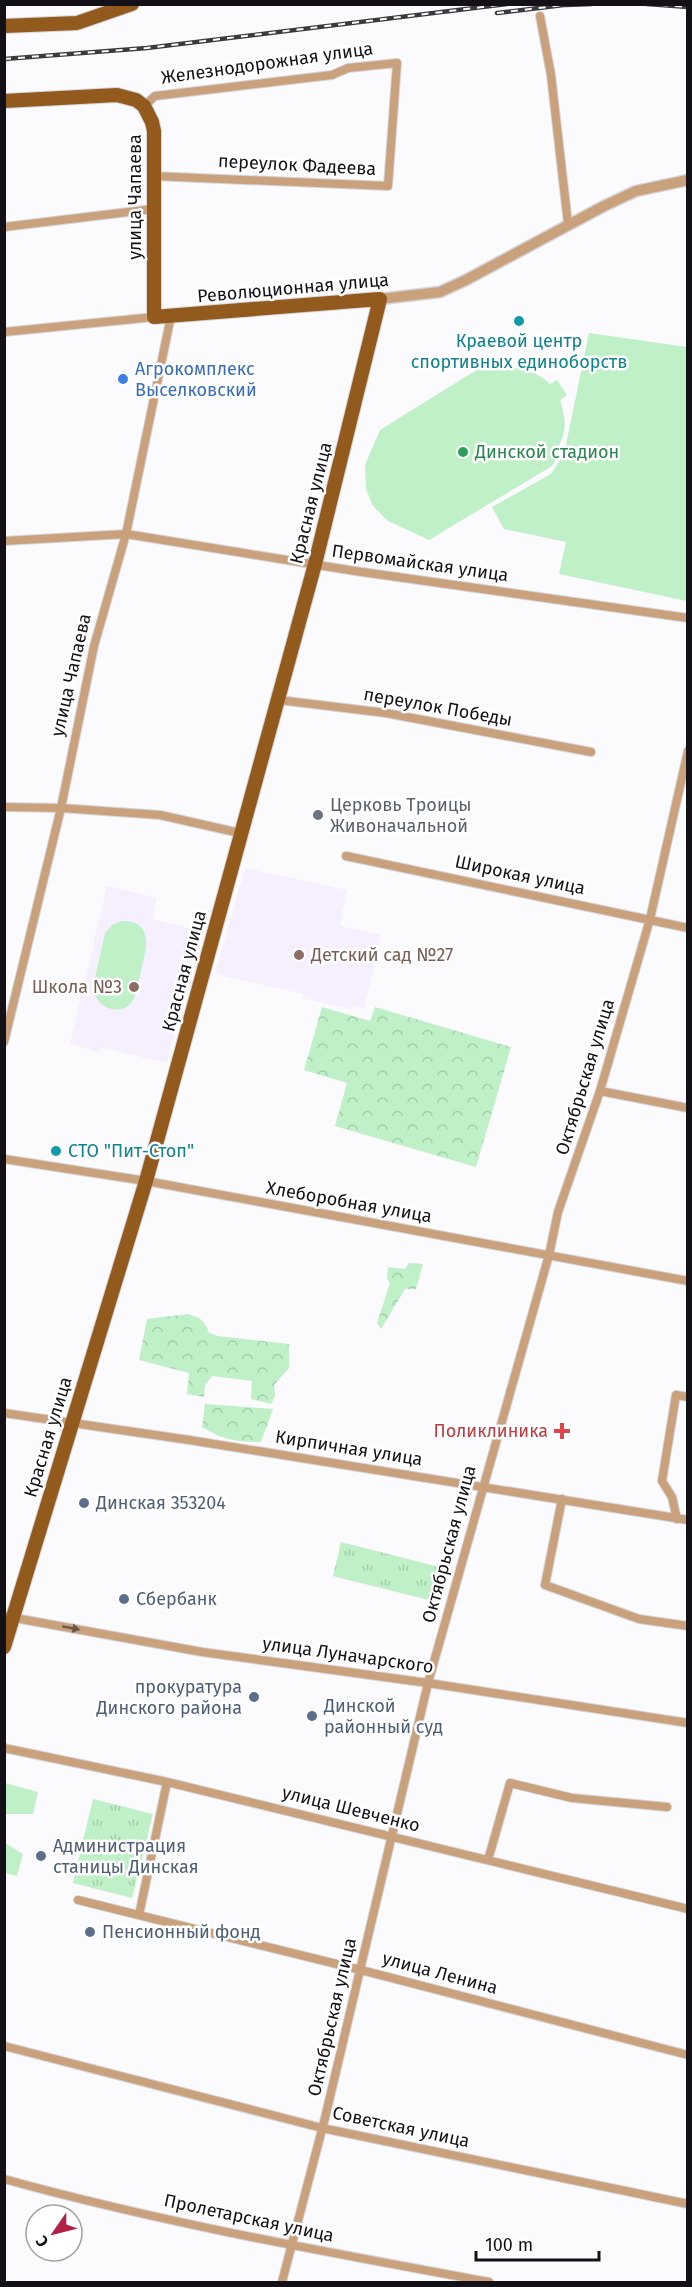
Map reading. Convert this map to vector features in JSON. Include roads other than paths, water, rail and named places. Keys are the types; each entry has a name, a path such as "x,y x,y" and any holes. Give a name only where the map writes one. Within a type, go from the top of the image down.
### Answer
{"main road":[{"path":"4,26 76,23 132,4"},
{"name":"Железнодорожная улица","path":"4,101 117,95 136,100 146,110"},
{"name":"улица Чапаева","path":"146,110 153,131 154,317"},
{"name":"Революционная улица","path":"154,317 380,299"},
{"name":"Красная улица","path":"4,1647 9,1617 146,1181 315,564 380,299"}],"street":[{"path":"540,16 551,75 568,224"},
{"name":"Железнодорожная улица","path":"146,110 155,96 332,75 348,68 398,63"},
{"name":"переулок Фадеева","path":"153,176 388,186 398,63"},
{"name":"Революционная улица","path":"380,299 440,292 568,224 636,191 687,180"},
{"path":"4,227 153,209"},
{"name":"улица Чапаева","path":"4,1042 61,807 94,646 126,534 171,316"},
{"name":"Революционная улица","path":"4,332 154,317"},
{"name":"Первомайская улица","path":"4,541 126,534 687,618"},
{"name":"переулок Победы","path":"279,699 386,713 591,752"},
{"name":"Октябрьская улица","path":"282,2283 361,1970 428,1683 549,1255 558,1212 600,1091 650,920 687,751"},
{"path":"4,807 61,807 160,815 240,833"},
{"name":"Широкая улица","path":"346,855 687,928"},
{"path":"600,1091 687,1108"},
{"name":"Хлеборобная улица","path":"4,1159 146,1181 687,1281"},
{"path":"677,1519 672,1497 662,1481 676,1395 687,1397"},
{"name":"Кирпичная улица","path":"4,1413 182,1439 687,1520"},
{"path":"562,1499 545,1585 639,1619 687,1626"},
{"name":"улица Луначарского","path":"9,1617 202,1652 428,1683 687,1723"},
{"name":"улица Шевченко","path":"4,1748 167,1782 687,1909"},
{"path":"139,1915 167,1782"},
{"path":"488,1860 510,1783 572,1798 667,1808"},
{"name":"улица Ленина","path":"78,1900 361,1970 687,2055"},
{"name":"Советская улица","path":"4,2046 322,2128 687,2204"},
{"name":"Пролетарская улица","path":"4,2179 66,2196 293,2245 489,2283"}],"railway":[{"path":"4,59 147,48 507,4"},
{"path":"497,13 572,4"},
{"path":"566,5 592,4"},
{"path":"647,4 688,7"}],"place":[{"name":"Краевой центр спортивных единоборств","path":"519,321"},
{"name":"Агрокомплекс Выселковский","path":"123,379"},
{"name":"Динской стадион","path":"463,452"},
{"name":"Церковь Троицы Живоначальной","path":"318,815"},
{"name":"Детский сад №27","path":"299,955"},
{"name":"Школа №3","path":"134,987"},
{"name":"СТО \"Пит-Стоп\"","path":"56,1151"},
{"name":"Поликлиника","path":"562,1431"},
{"name":"Динская 353204","path":"84,1503"},
{"name":"Сбербанк","path":"124,1599"},
{"name":"прокуратура Динского района","path":"254,1697"},
{"name":"Динской районный суд","path":"312,1716"},
{"name":"Администрация станицы Динская","path":"41,1856"},
{"name":"Пенсионный фонд","path":"90,1932"}]}
